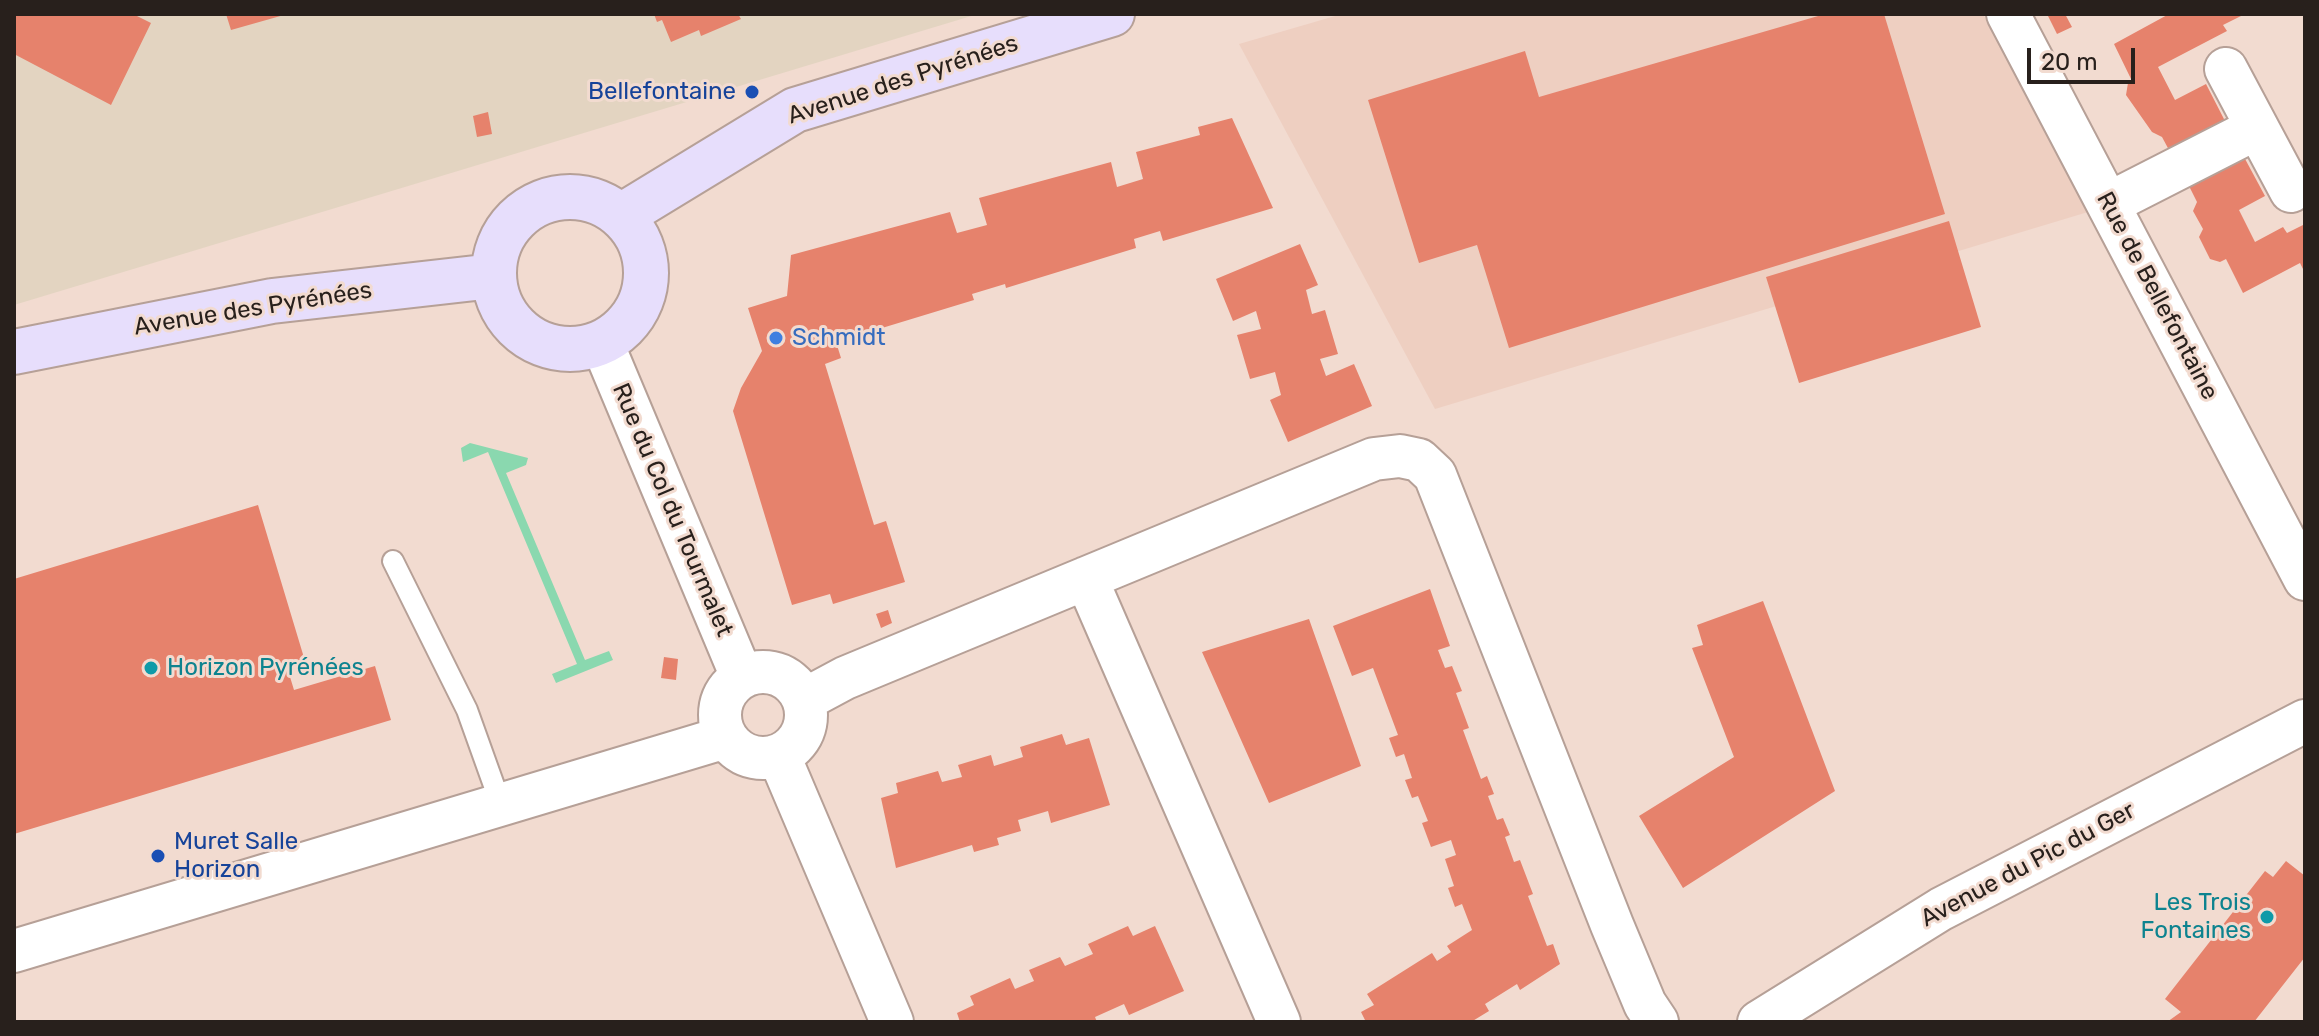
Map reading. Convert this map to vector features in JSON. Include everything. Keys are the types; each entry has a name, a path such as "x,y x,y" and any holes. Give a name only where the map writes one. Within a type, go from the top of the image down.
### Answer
{"main road":[{"name":"Avenue des Pyrénées","path":"621,216 795,110 1112,14"},
{"path":"554,198 589,199 621,216 644,252 645,284 635,315 621,331 602,343 582,349 560,350 530,338 506,317 497,298 493,276 499,241 515,219 537,204 554,198"},
{"name":"Avenue des Pyrénées","path":"14,352 272,301 493,276"}],"street":[{"name":"Rue de Bellefontaine","path":"2008,14 2305,579"},
{"path":"2226,69 2291,191"},
{"path":"2108,204 2257,128"},
{"name":"Rue du Col du Tourmalet","path":"602,343 742,677"},
{"path":"804,700 845,678 1374,459 1400,456 1419,460 1435,475 1612,925 1645,1004 1657,1022"},
{"path":"1086,578 1279,1022"},
{"path":"756,672 771,672 797,687 804,700 804,730 797,744 779,756 756,758 742,753 726,737 720,715 722,700 742,677 756,672"},
{"name":"Avenue du Pic du Ger","path":"1759,1022 1941,909 2305,721"},
{"path":"14,951 726,737"},
{"path":"779,756 892,1022"}],"lane":[{"path":"393,561 467,710 501,805"}],"shaded area":[{"path":"14,14 978,14 14,305"},
{"path":"1342,14 1983,14 2088,212 1435,409 1239,44"}],"green space":[{"path":"470,443 528,458 526,465 506,473 585,660 609,651 613,660 556,683 552,674 577,664 488,452 463,462 461,448"}],"building":[{"path":"14,14 133,14 151,23 111,105 14,54"},
{"path":"226,14 284,14 284,15 231,30"},
{"path":"654,14 738,14 741,19 701,36 699,30 671,42 662,20 657,22"},
{"path":"1825,14 1884,14 1945,214 1509,348 1477,245 1419,263 1368,100 1525,51 1539,97"},
{"path":"2047,14 2065,14 2072,27 2057,34"},
{"path":"2169,14 2245,14 2223,25 2227,31 2158,67 2175,100 2206,84 2225,121 2169,150 2162,137 2152,132 2126,95 2128,83 2132,81 2114,44"},
{"path":"488,112 492,134 477,137 473,116"},
{"path":"1232,118 1273,208 1163,241 1160,231 1134,239 1136,248 1006,288 1005,284 972,294 974,300 836,342 841,358 825,364 874,525 886,521 905,582 833,604 830,594 792,605 733,411 741,388 762,351 748,308 787,296 791,255 950,212 957,233 987,225 979,198 1111,162 1117,187 1143,179 1136,152 1200,135 1198,127"},
{"path":"2244,157 2265,196 2239,210 2255,242 2283,227 2287,233 2305,224 2305,273 2300,263 2243,293 2226,259 2220,262 2210,259 2199,237 2203,229 2193,211 2197,202 2189,186"},
{"path":"1949,221 1981,327 1799,383 1766,277"},
{"path":"1300,244 1318,285 1306,290 1312,314 1325,310 1338,354 1320,359 1326,376 1354,364 1372,406 1288,442 1270,400 1281,395 1275,372 1250,379 1237,335 1261,329 1256,311 1233,321 1216,279"},
{"name":"Horizon Pyrénées","path":"258,505 305,661 287,667 294,690 375,666 391,720 14,834 14,579"},
{"path":"1430,589 1450,646 1438,650 1445,668 1452,666 1462,691 1456,693 1469,728 1463,730 1481,779 1487,776 1494,794 1488,796 1497,820 1503,818 1510,835 1505,837 1514,862 1520,860 1533,894 1528,896 1547,946 1553,944 1560,964 1520,990 1517,984 1485,1004 1489,1011 1471,1022 1366,1022 1361,1012 1374,1005 1367,994 1432,953 1437,961 1451,952 1447,946 1472,930 1462,904 1455,907 1448,888 1454,886 1445,859 1456,855 1451,840 1431,847 1422,823 1428,821 1418,796 1412,798 1405,780 1412,778 1404,754 1396,757 1389,738 1398,735 1373,668 1352,676 1333,626"},
{"path":"1763,601 1835,791 1683,888 1639,816 1734,757 1692,648 1703,645 1697,625"},
{"path":"888,610 892,623 881,628 876,614"},
{"path":"1309,619 1361,766 1269,803 1202,652"},
{"path":"664,657 678,659 676,680 661,678"},
{"path":"1062,734 1066,745 1089,738 1110,805 1051,823 1048,811 1018,820 1021,831 997,838 999,845 974,852 972,845 896,868 881,798 898,793 896,783 938,771 942,782 962,777 958,765 991,755 994,766 1023,757 1020,747"},
{"name":"Les Trois Fontaines","path":"2286,861 2305,876 2305,957 2254,1022 2167,1022 2181,1012 2165,999 2265,871 2273,877"},
{"path":"1128,926 1133,936 1155,926 1184,991 1129,1015 1124,1004 1095,1017 1097,1022 960,1022 957,1013 974,1005 970,996 1010,978 1015,989 1034,981 1029,970 1060,957 1065,966 1093,954 1088,944"}],"place":[{"name":"Bellefontaine","path":"752,92"},
{"name":"Schmidt","path":"776,338"},
{"name":"Horizon Pyrénées","path":"151,668"},
{"name":"Muret Salle Horizon","path":"158,856"},
{"name":"Les Trois Fontaines","path":"2267,917"}]}
